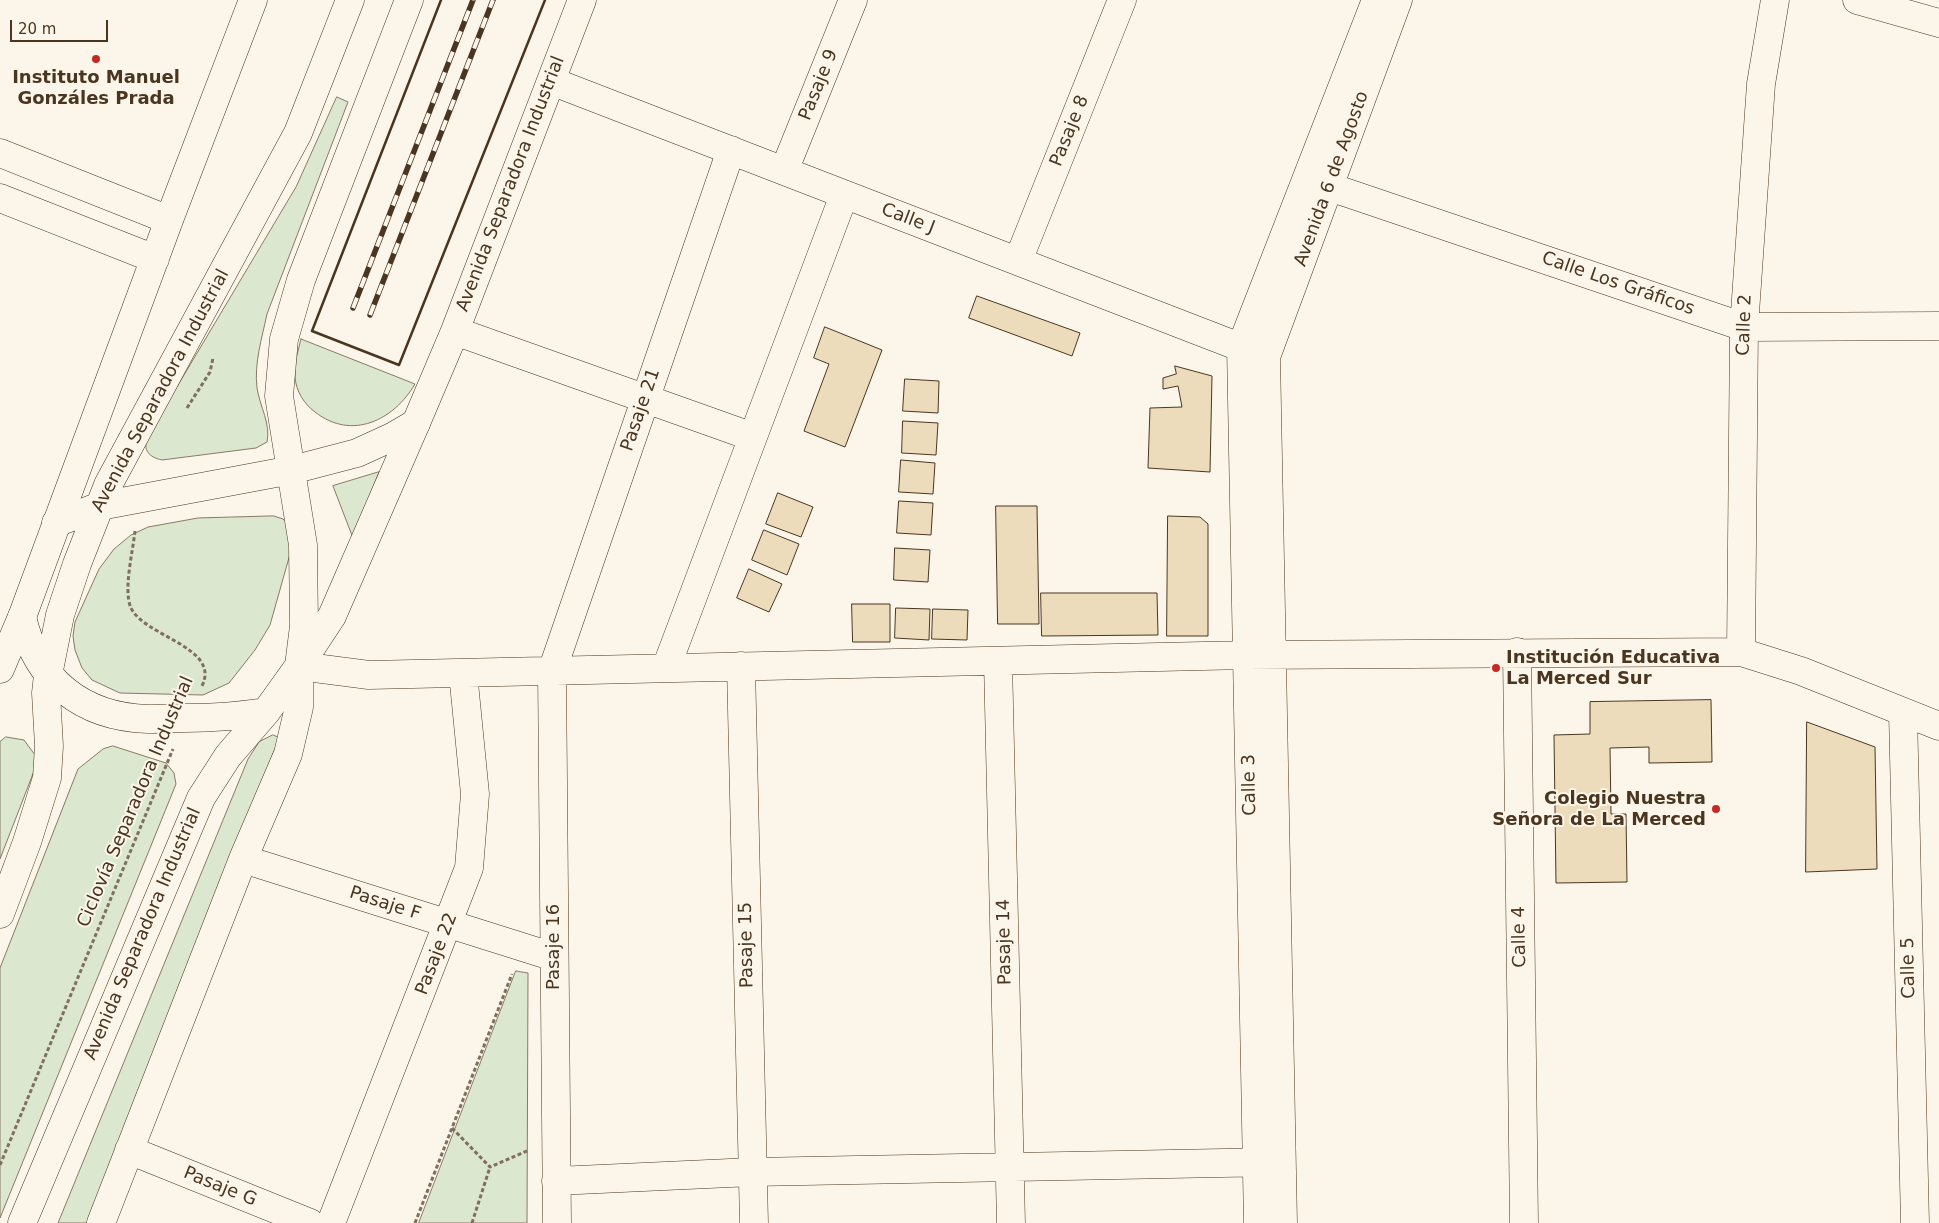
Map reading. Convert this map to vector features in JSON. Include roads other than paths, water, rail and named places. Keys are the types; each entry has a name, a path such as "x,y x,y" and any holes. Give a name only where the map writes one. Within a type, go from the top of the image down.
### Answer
{"street":[{"name":"Avenida Separadora Industrial","path":"0,669 22,617 169,220 253,0"},
{"name":"Avenida Separadora Industrial","path":"0,914 28,842 47,778 49,746 46,693 48,675 60,616 77,564 108,485 298,133 350,0"},
{"path":"101,1223 243,859 288,754 299,707 300,666 304,626 303,545 292,470 278,396 284,339 301,280 409,0"},
{"name":"Avenida Separadora Industrial","path":"22,1223 201,798 228,756 266,712 300,666 332,616 455,332 582,0"},
{"name":"Pasaje 9","path":"784,171 853,0"},
{"name":"Pasaje 8","path":"1018,261 1122,0"},
{"name":"Avenida 6 de Agosto","path":"1266,357 1318,183 1376,0"},
{"name":"Avenida 6 de Agosto","path":"1241,347 1318,183 1398,0"},
{"name":"Calle 2","path":"1741,652 1744,327 1762,84 1776,0"},
{"path":"1857,0 1939,24"},
{"name":"Calle J","path":"551,81 1266,357"},
{"name":"Pasaje 21","path":"552,671 731,150"},
{"path":"0,153 169,220"},
{"name":"Calle Los Gráficos","path":"1318,183 1744,327 1939,326"},
{"path":"666,668 844,194"},
{"path":"0,198 155,259"},
{"path":"455,332 753,437"},
{"name":"Calle 3","path":"1241,347 1259,655 1270,1162 1284,1223"},
{"name":"Calle 3","path":"1259,655 1266,357"},
{"path":"56,522 100,506 139,497 292,470 357,454 416,423"},
{"path":"22,617 33,653 48,675 71,696 97,710 146,719 211,719 266,712"},
{"name":"Calle 4","path":"1516,652 1524,1223"},
{"path":"300,666 368,675 1259,655 1741,652 1801,671 1939,726"},
{"name":"Pasaje 14","path":"998,661 1010,1223"},
{"name":"Pasaje 15","path":"741,666 754,1223"},
{"name":"Pasaje 16","path":"552,671 557,1223"},
{"name":"Pasaje 22","path":"331,1223 449,924 468,868 475,794 463,673"},
{"name":"Calle 5","path":"1903,713 1915,1223"},
{"name":"Pasaje F","path":"243,859 554,958"},
{"name":"Pasaje G","path":"129,1150 310,1223"},
{"path":"556,1181 752,1172 1270,1162"},
{"name":"Calle 3","path":"1258,1223 1270,1162"}],"railway":[{"path":"353,308 473,0"},
{"path":"370,315 493,0"}],"place":[{"name":"Instituto Manuel Gonzáles Prada","path":"96,59"},
{"name":"Institución Educativa La Merced Sur","path":"1496,668"},
{"name":"Colegio Nuestra Señora de La Merced","path":"1716,809"}]}
